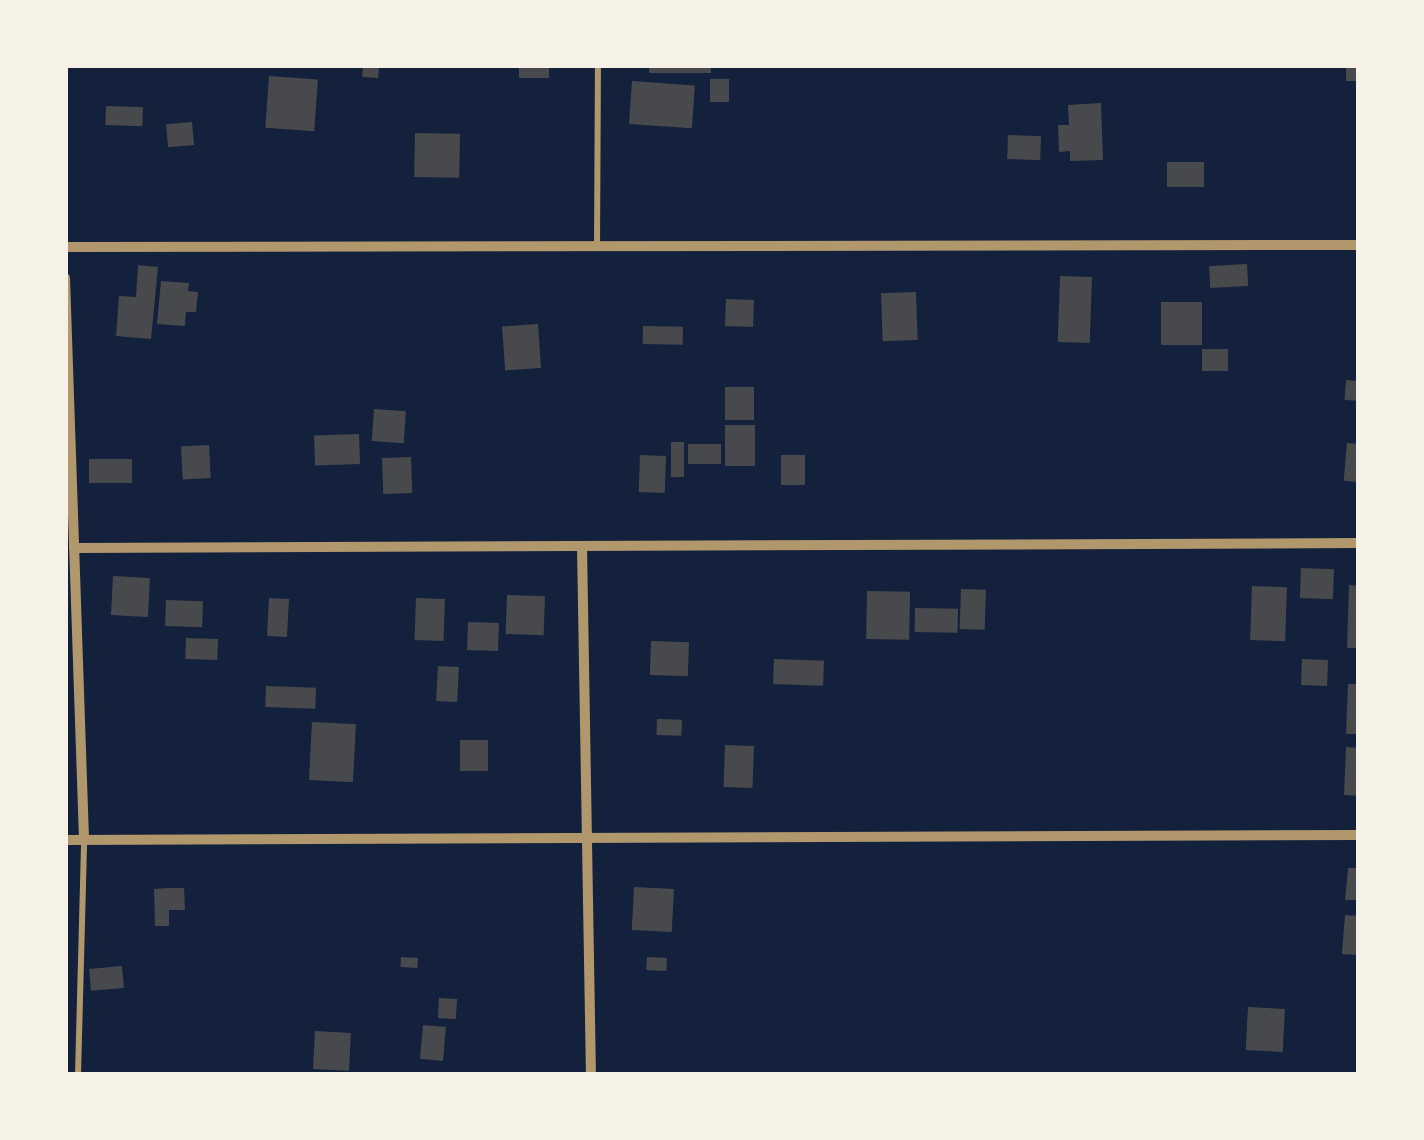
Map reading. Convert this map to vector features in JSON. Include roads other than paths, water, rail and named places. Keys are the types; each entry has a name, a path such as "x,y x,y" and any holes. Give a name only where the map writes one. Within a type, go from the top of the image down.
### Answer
{"street":[{"path":"65,247 1359,245"},
{"path":"65,278 84,840"},
{"path":"74,548 1359,544"},
{"path":"582,546 591,1075"},
{"path":"65,840 1359,836"}],"lane":[{"path":"596,246 598,65"},
{"path":"78,1075 84,840"}]}
